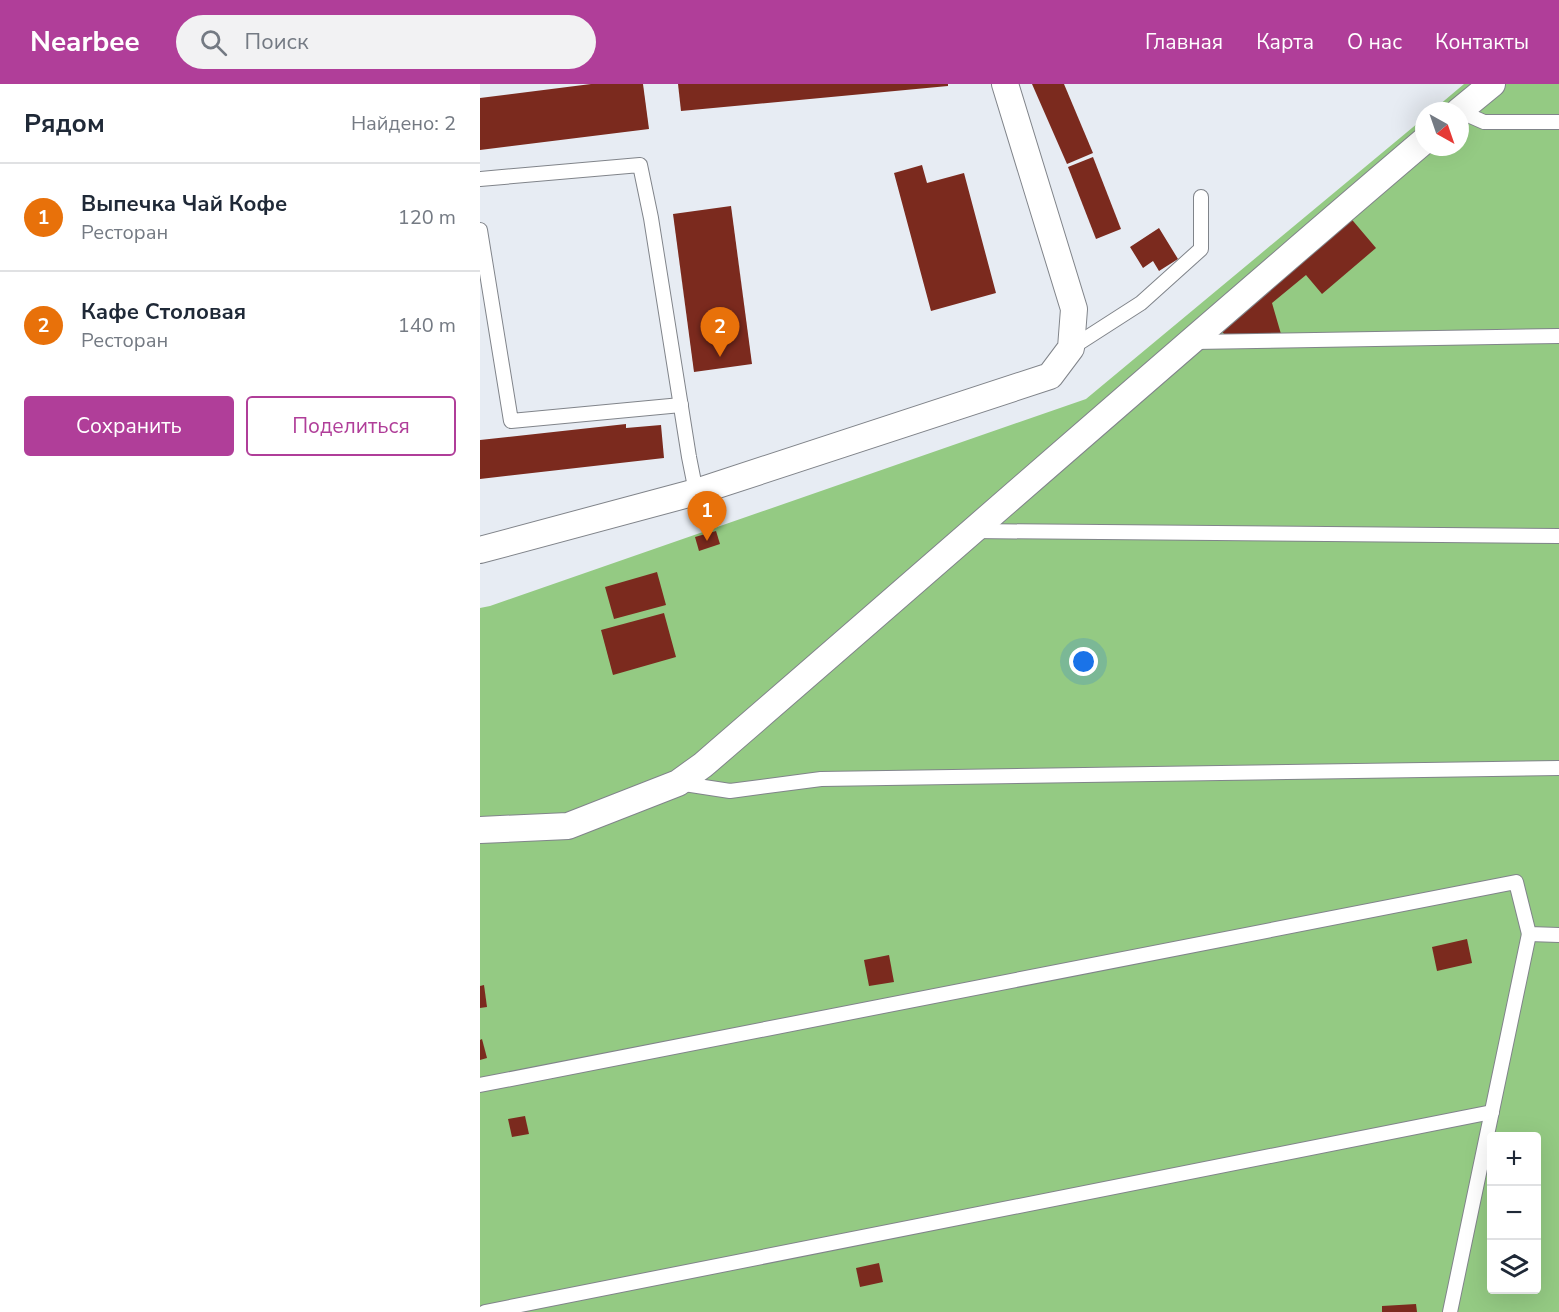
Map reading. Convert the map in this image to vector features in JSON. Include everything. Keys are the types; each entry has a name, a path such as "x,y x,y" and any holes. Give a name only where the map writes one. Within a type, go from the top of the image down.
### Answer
{"street":[{"path":"480,550 696,492 1050,376 1071,348 1074,309 1005,84"},
{"path":"1469,103 1492,84"},
{"path":"480,830 568,826 678,783 703,765 1188,342 1415,149"}],"lane":[{"path":"1469,115 1484,122 1559,122"},
{"path":"480,179 640,165 651,218 696,492"},
{"path":"1071,348 1141,303 1201,249 1201,198"},
{"path":"480,230 511,421 681,405"},
{"path":"1188,342 1559,336"},
{"path":"974,531 1559,536"},
{"path":"678,783 730,791 821,779 1559,768"},
{"path":"480,1085 1516,882 1529,934 1450,1312"},
{"path":"1529,934 1559,935"},
{"path":"485,1312 1492,1112"}],"green space":[{"path":"1464,84 1559,84 1559,1312 480,1312 480,608 1086,399 1415,125 1415,156 1469,156 1469,102 1443,102"}],"building":[{"path":"591,84 643,84 649,129 480,150 480,98"},
{"path":"678,84 948,84 948,86 681,111"},
{"path":"1032,84 1064,84 1093,153 1067,164"},
{"path":"1093,157 1121,229 1096,239 1068,167"},
{"path":"922,165 927,183 964,173 996,293 931,311 894,173"},
{"path":"731,206 752,364 694,372 673,214"},
{"path":"1348,215 1376,248 1322,294 1306,275 1272,303 1281,334 1225,335 1217,326"},
{"path":"1159,228 1178,259 1159,271 1153,261 1143,268 1130,247"},
{"path":"626,424 626,428 661,425 664,458 480,479 480,440"},
{"path":"716,531 720,544 699,551 695,537"},
{"path":"657,572 666,605 614,619 605,587"},
{"path":"664,613 676,657 613,675 601,630"},
{"path":"1467,939 1472,963 1437,971 1432,947"},
{"path":"889,955 894,982 869,986 864,960"},
{"path":"484,985 487,1007 480,1008 480,986"},
{"path":"482,1039 487,1058 480,1060 480,1040"},
{"path":"525,1116 529,1134 512,1137 508,1119"},
{"path":"879,1263 883,1282 860,1287 856,1268"},
{"path":"1416,1304 1417,1312 1382,1312 1382,1306"}],"place":[{"name":"Кафе Столовая","path":"720,357"},
{"name":"Выпечка Чай Кофе","path":"707,541"}]}
